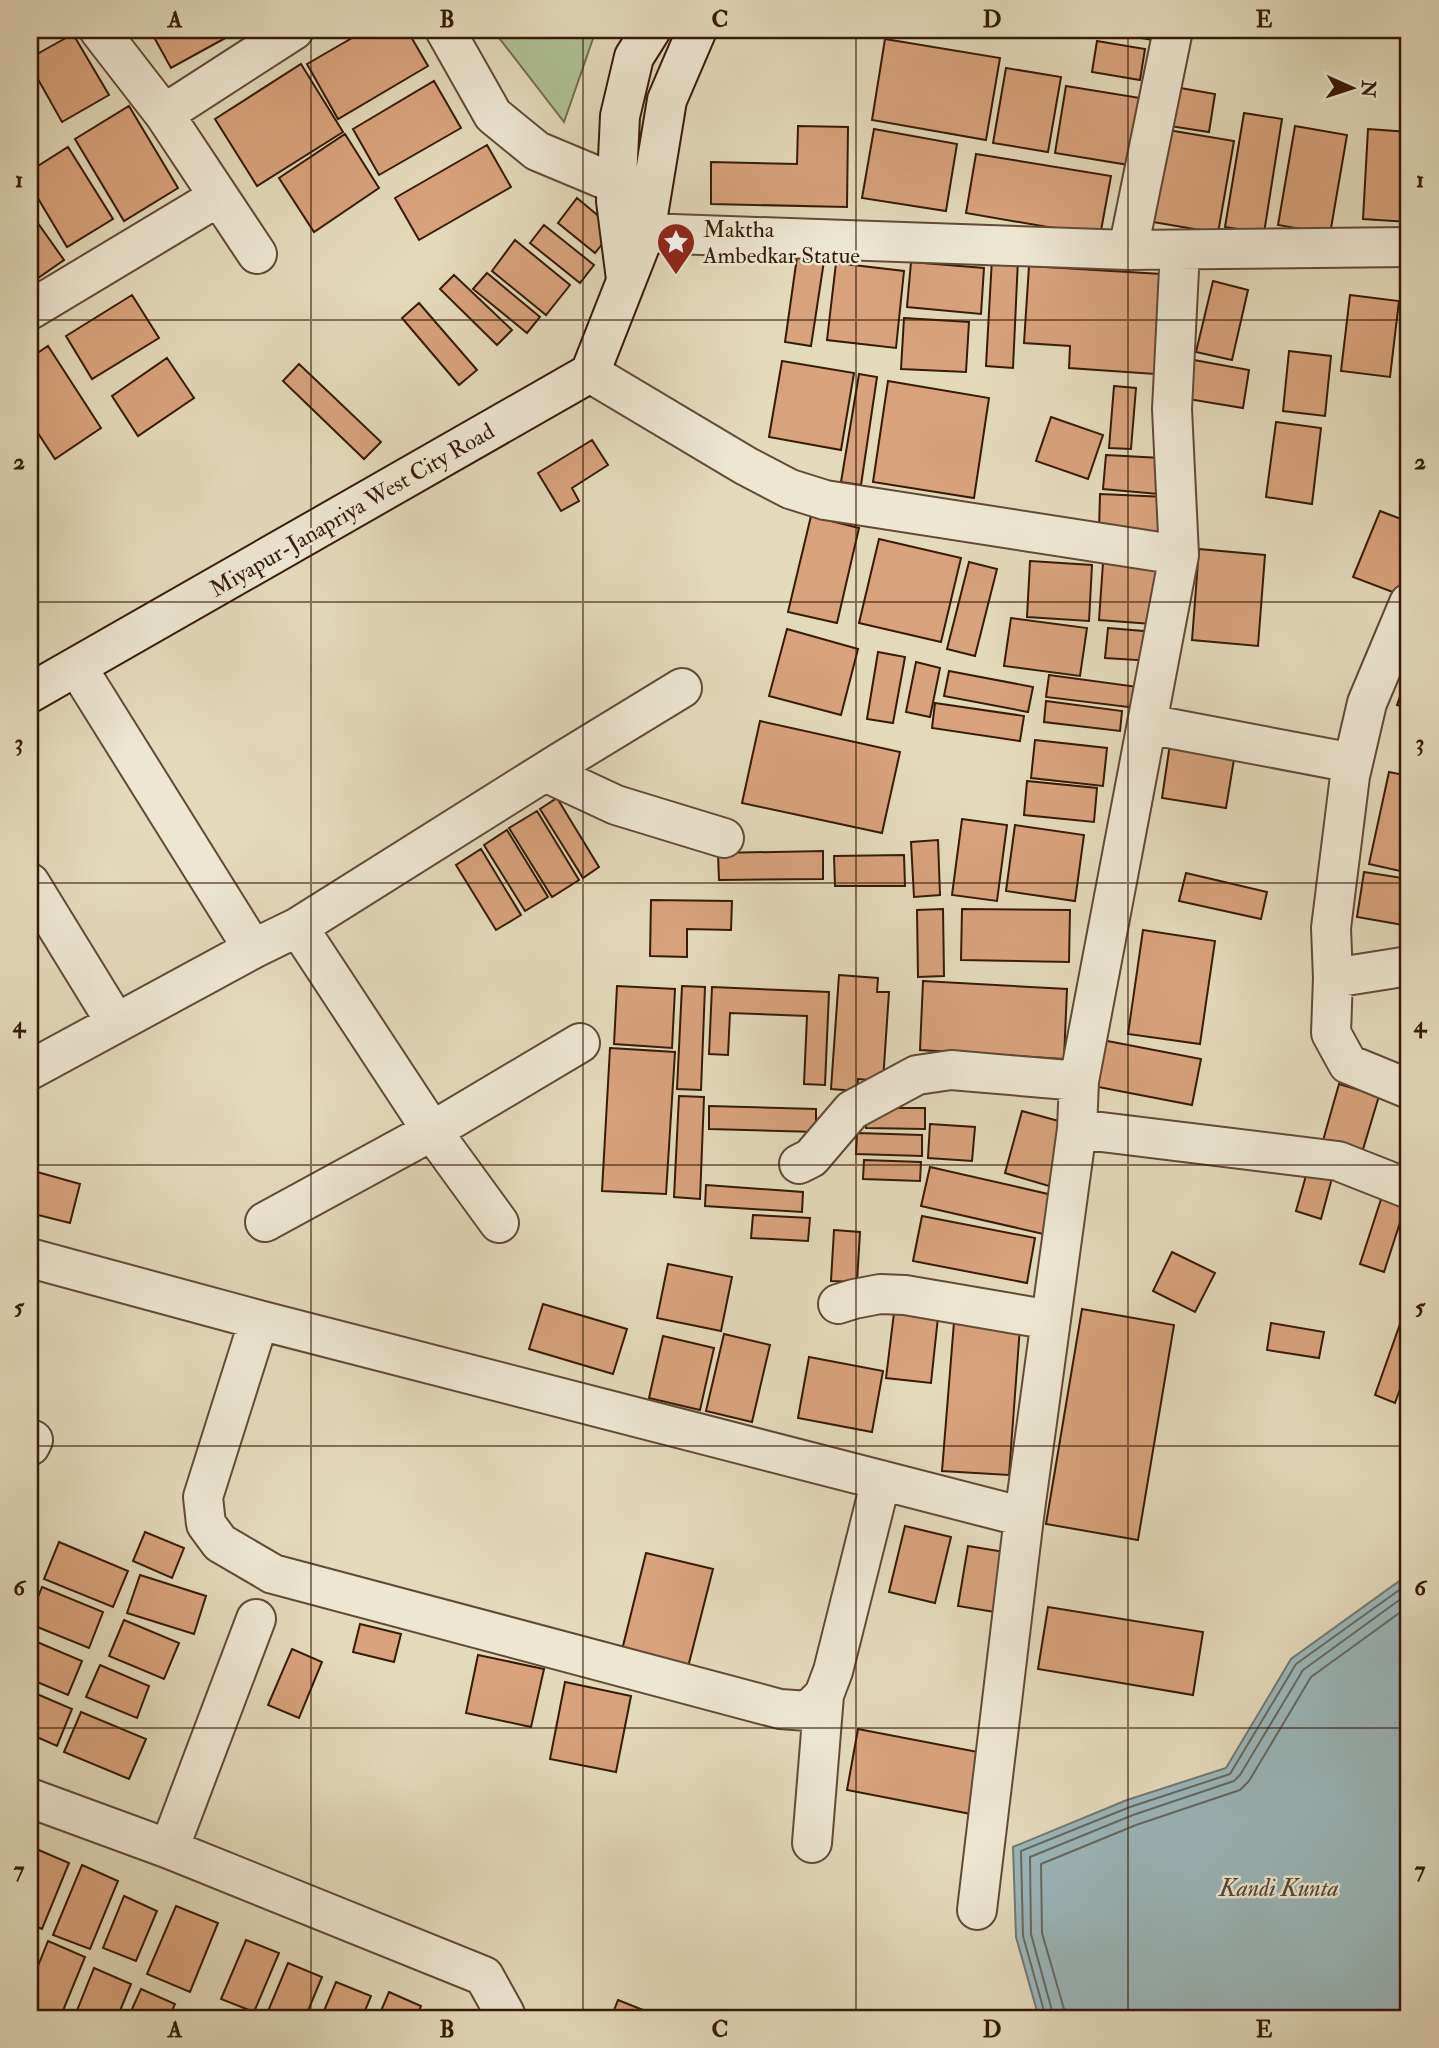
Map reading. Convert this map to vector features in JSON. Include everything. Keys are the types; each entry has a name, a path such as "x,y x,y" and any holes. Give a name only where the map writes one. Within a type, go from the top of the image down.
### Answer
{"street":[{"path":"99,30 164,114 257,254"},
{"path":"164,114 294,30"},
{"path":"445,30 493,115 537,151 616,184"},
{"path":"626,284 616,201 620,116 634,57 651,30"},
{"path":"697,30 667,100 645,233 590,373 747,466 790,489 825,500 1179,555"},
{"path":"1128,250 1173,30"},
{"path":"30,310 218,197"},
{"path":"645,233 1128,250 1409,247"},
{"path":"977,1910 1024,1517 1077,1129 1079,1081 1179,555 1172,409 1180,250"},
{"name":"Miyapur-Janapriya West City Road","path":"30,693 590,373"},
{"path":"1409,603 1367,704 1353,763 1331,928 1331,1033 1348,1064 1409,1089"},
{"path":"77,667 253,949"},
{"path":"30,1070 298,927 682,688"},
{"path":"1147,724 1353,763"},
{"path":"545,772 616,805 724,838"},
{"path":"30,883 116,1023"},
{"path":"298,927 432,1131 499,1223"},
{"path":"1333,978 1409,966"},
{"path":"265,1222 432,1131 580,1043"},
{"path":"799,1164 811,1158 852,1110 917,1075 951,1070 1079,1081"},
{"path":"1077,1129 1338,1161 1409,1189"},
{"path":"30,1258 259,1320 1024,1517"},
{"path":"838,1304 880,1294 905,1295 1051,1320"},
{"path":"259,1320 203,1497 206,1524 220,1543 272,1574 780,1709 808,1711 824,1695"},
{"path":"813,1843 824,1695 833,1671 881,1480"},
{"path":"169,1849 256,1619"},
{"path":"30,1798 169,1849 484,1976 505,2018"}],"green space":[{"path":"493,30 596,30 564,122"}],"water":[{"name":"Kandi Kunta","path":"1409,1574 1409,2018 1039,2018 1016,1937 1013,1847 1127,1800 1226,1768 1291,1659"}],"building":[{"path":"150,30 240,30 171,68"},
{"path":"366,30 407,30 428,66 338,119 307,64"},
{"path":"1101,30 1154,30 1153,40"},
{"path":"1375,30 1409,30 1409,38 1374,34"},
{"path":"73,34 109,95 62,122 30,65 30,58"},
{"path":"885,39 1000,58 986,140 872,120"},
{"path":"1097,41 1145,49 1140,80 1092,72"},
{"path":"301,64 343,132 257,186 215,119"},
{"path":"1006,68 1061,77 1048,152 993,143"},
{"path":"434,81 461,128 379,175 353,129"},
{"path":"1066,86 1140,98 1129,165 1055,153"},
{"path":"1169,86 1215,94 1209,132 1163,125"},
{"path":"129,106 178,188 124,221 75,139"},
{"path":"1244,113 1282,119 1264,233 1225,227"},
{"path":"798,126 848,127 847,207 711,204 711,162 797,164"},
{"path":"1295,126 1347,135 1330,234 1278,225"},
{"path":"874,129 957,144 946,211 862,198"},
{"path":"1162,129 1234,141 1218,233 1147,221"},
{"path":"1368,129 1409,132 1409,222 1363,219"},
{"path":"345,134 379,188 314,232 279,178"},
{"path":"487,145 511,187 419,240 395,198"},
{"path":"68,147 113,219 67,247 30,185 30,171"},
{"path":"976,154 1111,176 1100,236 966,213"},
{"path":"577,198 614,229 595,253 558,223"},
{"path":"30,212 64,260 38,278 30,266"},
{"path":"544,225 594,265 580,283 530,243"},
{"path":"515,240 570,285 546,315 492,271"},
{"path":"797,257 824,261 811,346 785,342"},
{"path":"992,258 1018,259 1013,368 986,366"},
{"path":"911,262 984,268 981,314 907,307"},
{"path":"836,263 904,271 896,348 827,340"},
{"path":"1029,266 1161,274 1155,374 1069,368 1070,346 1024,343"},
{"path":"487,273 540,317 527,333 473,289"},
{"path":"454,275 512,330 497,345 440,289"},
{"path":"1213,281 1248,290 1232,360 1196,352"},
{"path":"132,295 159,338 92,379 66,336"},
{"path":"1350,295 1399,301 1390,377 1341,371"},
{"path":"419,303 477,370 459,385 402,318"},
{"path":"904,318 969,322 966,372 901,369"},
{"path":"48,346 101,428 55,459 30,421 30,358"},
{"path":"1289,351 1331,356 1325,416 1283,411"},
{"path":"167,358 194,398 138,436 112,396"},
{"path":"1194,360 1249,370 1243,408 1188,399"},
{"path":"782,361 854,373 841,450 769,437"},
{"path":"299,364 381,442 364,459 283,381"},
{"path":"859,374 877,377 861,485 841,482"},
{"path":"888,381 989,398 974,498 873,482"},
{"path":"1114,386 1136,388 1131,449 1109,448"},
{"path":"1051,417 1103,435 1088,479 1036,461"},
{"path":"1276,422 1321,428 1312,504 1266,497"},
{"path":"592,440 608,465 572,488 579,501 561,511 538,473"},
{"path":"1106,455 1161,458 1158,494 1103,489"},
{"path":"1100,494 1166,497 1164,533 1099,530"},
{"path":"1380,511 1409,522 1409,580 1403,596 1353,577"},
{"path":"811,516 859,528 837,623 788,612"},
{"path":"879,539 961,558 941,642 859,623"},
{"path":"1199,549 1265,555 1258,646 1192,640"},
{"path":"1030,561 1092,565 1089,621 1027,617"},
{"path":"969,562 997,569 975,656 947,649"},
{"path":"1103,563 1170,568 1165,625 1099,620"},
{"path":"1011,618 1087,628 1080,676 1004,666"},
{"path":"1108,628 1155,632 1153,661 1105,658"},
{"path":"787,629 858,649 841,715 769,696"},
{"path":"878,652 905,657 893,723 867,719"},
{"path":"916,662 940,668 930,717 906,712"},
{"path":"949,671 1033,687 1028,712 944,696"},
{"path":"1409,671 1409,710 1397,705"},
{"path":"1049,675 1138,687 1136,708 1046,697"},
{"path":"1046,701 1122,711 1120,731 1044,722"},
{"path":"935,703 1024,716 1020,741 932,728"},
{"path":"760,721 900,752 882,833 742,803"},
{"path":"1171,737 1236,747 1226,808 1162,798"},
{"path":"1035,740 1107,748 1103,786 1031,778"},
{"path":"1389,772 1409,776 1409,873 1369,864"},
{"path":"1027,781 1097,788 1094,822 1024,815"},
{"path":"557,798 599,867 583,878 540,809"},
{"path":"537,811 579,880 552,897 509,828"},
{"path":"962,819 1007,825 997,901 952,895"},
{"path":"1015,825 1084,835 1075,901 1006,891"},
{"path":"507,830 548,897 525,911 484,845"},
{"path":"938,840 940,895 914,897 911,842"},
{"path":"481,849 521,915 496,930 456,865"},
{"path":"823,851 823,879 719,880 718,853"},
{"path":"904,855 905,886 835,886 834,856"},
{"path":"1364,872 1409,879 1409,926 1357,917"},
{"path":"1186,873 1267,892 1261,919 1179,901"},
{"path":"651,900 732,901 731,930 687,929 687,957 650,956"},
{"path":"943,909 944,976 918,977 917,910"},
{"path":"962,909 1070,910 1069,962 961,960"},
{"path":"1143,930 1215,941 1200,1044 1128,1034"},
{"path":"839,975 878,978 877,992 889,992 883,1081 858,1079 857,1091 831,1089"},
{"path":"923,981 1067,989 1064,1059 920,1050"},
{"path":"617,986 675,989 672,1048 614,1044"},
{"path":"682,986 705,987 701,1090 677,1089"},
{"path":"712,987 829,992 825,1085 804,1084 807,1016 730,1013 728,1055 709,1054"},
{"path":"1097,1039 1201,1059 1192,1105 1088,1085"},
{"path":"610,1048 675,1052 666,1194 602,1191"},
{"path":"1339,1084 1379,1096 1361,1156 1322,1144"},
{"path":"679,1096 704,1097 700,1199 674,1197"},
{"path":"709,1106 816,1109 816,1132 709,1129"},
{"path":"866,1108 925,1108 925,1129 866,1128"},
{"path":"1022,1111 1066,1123 1049,1186 1005,1173"},
{"path":"930,1124 975,1127 972,1161 928,1158"},
{"path":"857,1133 922,1135 922,1156 856,1154"},
{"path":"864,1160 921,1162 920,1181 863,1179"},
{"path":"930,1167 1057,1196 1048,1235 921,1206"},
{"path":"30,1170 80,1184 70,1223 30,1213"},
{"path":"1307,1172 1332,1178 1321,1219 1296,1211"},
{"path":"706,1185 803,1192 802,1212 705,1206"},
{"path":"1384,1190 1408,1198 1384,1272 1360,1264"},
{"path":"753,1215 810,1218 808,1241 751,1238"},
{"path":"922,1216 1035,1238 1027,1283 913,1261"},
{"path":"834,1230 860,1232 857,1282 831,1281"},
{"path":"1172,1252 1215,1273 1195,1312 1153,1291"},
{"path":"668,1264 732,1277 721,1331 657,1318"},
{"path":"543,1304 627,1329 613,1374 529,1349"},
{"path":"1406,1307 1409,1308 1409,1364 1395,1403 1375,1395"},
{"path":"1082,1309 1174,1325 1138,1540 1046,1524"},
{"path":"894,1313 938,1317 931,1383 886,1378"},
{"path":"954,1322 1020,1327 1009,1475 942,1471"},
{"path":"1271,1323 1324,1332 1319,1358 1267,1350"},
{"path":"724,1334 770,1345 752,1422 706,1411"},
{"path":"663,1336 714,1348 700,1410 649,1398"},
{"path":"809,1357 883,1371 872,1432 798,1418"},
{"path":"905,1526 951,1537 935,1603 889,1592"},
{"path":"145,1532 184,1548 172,1578 133,1561"},
{"path":"59,1542 128,1571 113,1607 44,1579"},
{"path":"968,1546 1017,1554 1007,1614 958,1606"},
{"path":"646,1553 713,1569 688,1667 622,1650"},
{"path":"140,1575 206,1596 194,1634 127,1613"},
{"path":"42,1587 103,1612 89,1648 30,1624 30,1617"},
{"path":"1048,1607 1203,1632 1193,1695 1038,1669"},
{"path":"124,1620 179,1643 164,1679 109,1656"},
{"path":"360,1624 401,1634 394,1662 353,1652"},
{"path":"30,1639 82,1661 68,1695 30,1679"},
{"path":"292,1649 322,1662 299,1718 268,1705"},
{"path":"478,1655 544,1669 531,1727 466,1713"},
{"path":"100,1665 149,1686 137,1718 86,1697"},
{"path":"565,1682 631,1696 616,1772 550,1759"},
{"path":"30,1691 72,1709 57,1746 30,1734"},
{"path":"81,1712 146,1739 129,1779 64,1752"},
{"path":"858,1729 983,1753 971,1814 847,1790"},
{"path":"34,1848 69,1863 42,1929 30,1924 30,1859"},
{"path":"82,1865 118,1881 90,1949 53,1935"},
{"path":"124,1896 157,1911 136,1961 103,1948"},
{"path":"176,1906 218,1923 190,1992 147,1974"},
{"path":"30,1940 37,1943 30,1961"},
{"path":"246,1940 279,1953 254,2012 221,1999"},
{"path":"48,1941 85,1957 60,2018 30,2018 30,1986"},
{"path":"288,1963 322,1977 305,2018 271,2018 266,2016"},
{"path":"94,1968 131,1984 117,2018 74,2018"},
{"path":"336,1982 371,1996 362,2018 321,2018"},
{"path":"141,1989 175,2004 169,2018 128,2018"},
{"path":"389,1992 421,2006 416,2018 378,2018"},
{"path":"618,2000 663,2018 611,2018"}],"place":[{"name":"Maktha Ambedkar Statue","path":"676,276"}]}
